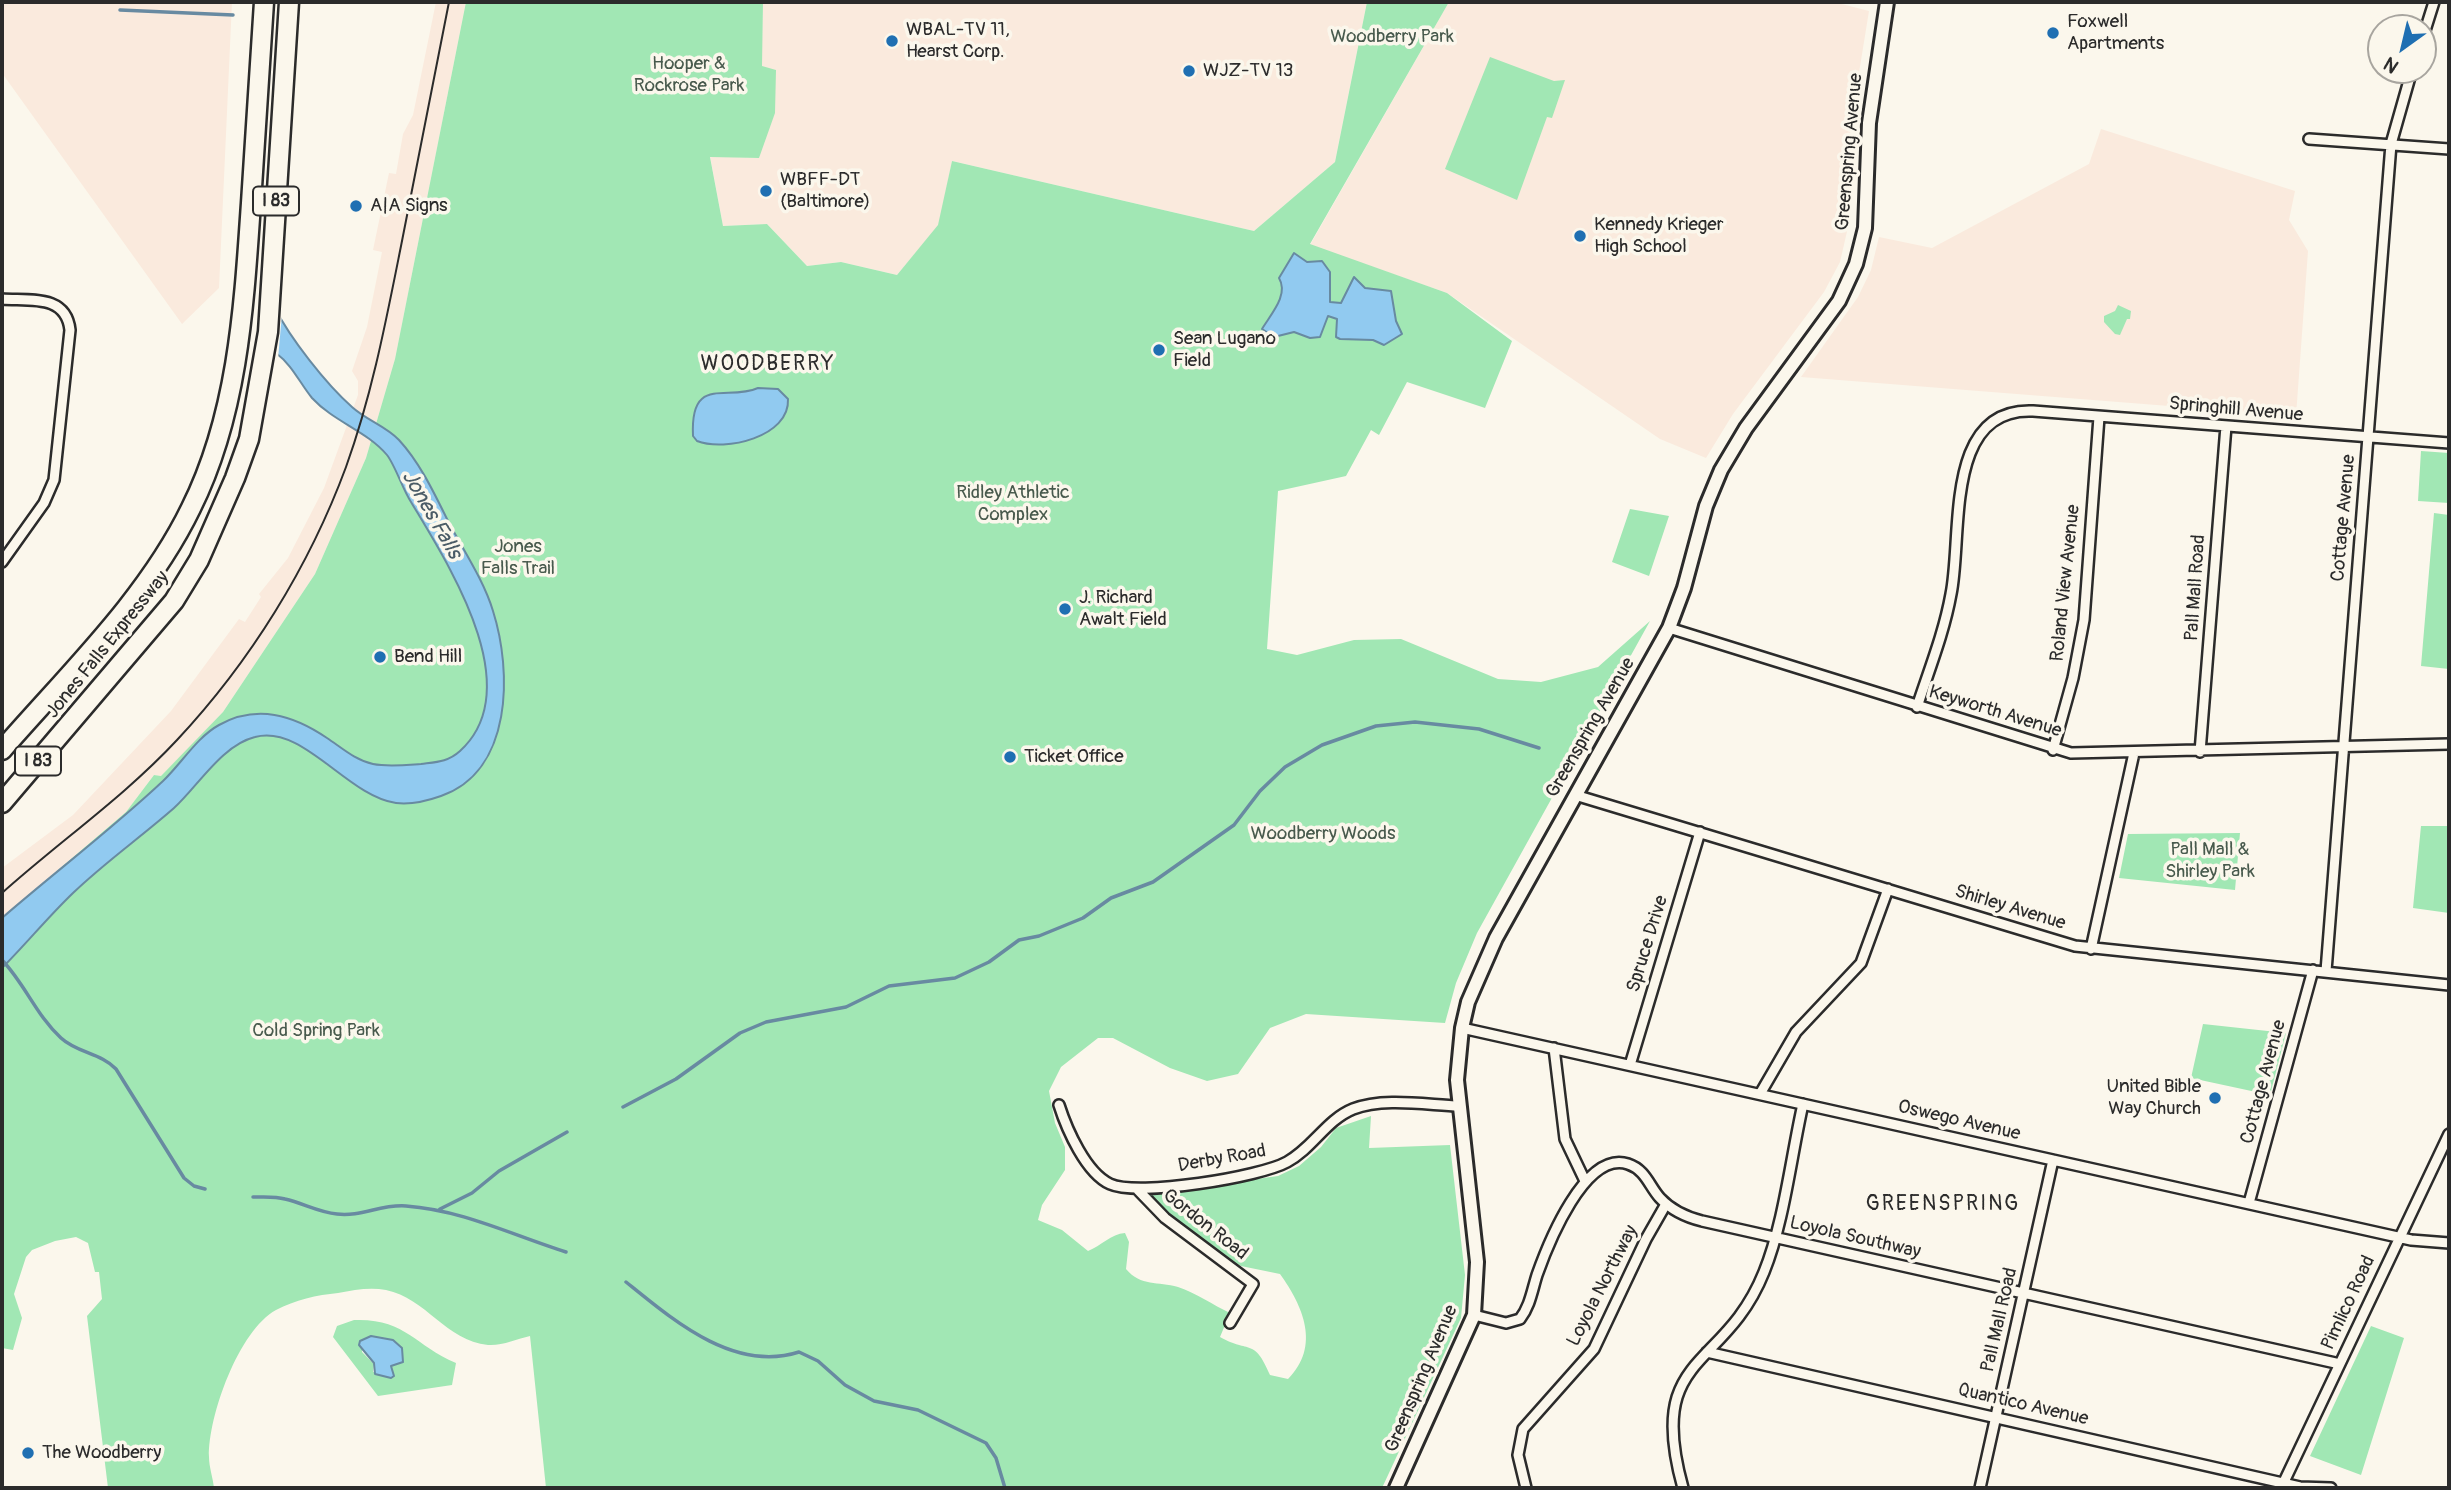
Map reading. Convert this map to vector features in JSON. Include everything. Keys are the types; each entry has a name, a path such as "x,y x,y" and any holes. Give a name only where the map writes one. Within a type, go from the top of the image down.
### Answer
{"highway":[{"name":"Jones Falls Expressway","path":"2,750 123,611 174,540 211,464 222,429 236,353 247,252 264,2"},
{"name":"Jones Falls Expressway","path":"2,803 150,632 187,580 222,513 248,439 268,332 289,2"}],"main road":[{"name":"Greenspring Avenue","path":"1396,1488 1474,1315 1477,1262 1459,1106 1462,1028 1484,961 1669,628 1720,470 1746,428 1839,301 1856,264 1865,228 1869,123 1887,2"}],"street":[{"name":"Cottage Avenue","path":"2326,971 2390,144 2408,84"},
{"path":"2309,139 2449,149"},
{"path":"2,299 50,302 65,312 70,330 54,480 44,503 2,562"},
{"name":"Springhill Avenue","path":"1917,707 1951,594 1965,466 1983,430 2000,416 2020,410 2449,443"},
{"name":"Roland View Avenue","path":"2053,750 2081,639 2099,416"},
{"name":"Pall Mall Road","path":"2200,752 2226,426"},
{"name":"Keyworth Avenue","path":"1669,628 2053,750 2088,754 2134,754 2449,744"},
{"path":"2091,949 2134,754"},
{"name":"Shirley Avenue","path":"1576,795 2091,949 2449,985"},
{"name":"Spruce Drive","path":"1630,1065 1700,832"},
{"path":"1760,1094 1796,1032 1860,963 1888,889"},
{"name":"Cottage Avenue","path":"2249,1203 2313,970"},
{"name":"Oswego Avenue","path":"1462,1028 2399,1237 2449,1243"},
{"path":"1474,1315 1506,1324 1520,1320 1530,1303 1548,1249 1585,1181 1565,1139 1554,1048"},
{"path":"1684,1488 1672,1448 1671,1415 1685,1377 1751,1298 1768,1263 1803,1104"},
{"path":"1059,1105 1075,1140 1100,1177 1120,1188 1137,1189"},
{"name":"Derby Road","path":"1137,1189 1185,1184 1276,1168 1296,1157 1331,1123 1355,1108 1384,1105 1459,1106"},
{"name":"Pimlico Road","path":"2283,1486 2449,1134"},
{"name":"Pall Mall Road","path":"1980,1488 2053,1160"},
{"name":"Loyola Southway","path":"1585,1181 1608,1165 1629,1165 1644,1175 1666,1204 1688,1217 2340,1364"},
{"name":"Gordon Road","path":"1137,1189 1165,1218 1253,1284 1230,1324"},
{"name":"Loyola Northway","path":"1526,1488 1518,1455 1522,1429 1594,1349 1666,1204"},
{"name":"Quantico Avenue","path":"1707,1352 1996,1417 2283,1486 2331,1488"}],"shaded area":[{"path":"2,2 232,2 219,288 182,324 2,73"},
{"path":"436,2 466,2 395,359 366,458 315,574 223,712 161,776 154,775 126,812 2,918 2,868 73,815 171,711 239,619 245,622 261,597 259,594 288,558 324,488 358,395 358,381 352,371 367,327 382,252 373,250 389,173 396,174 403,134 413,115"},
{"path":"763,2 1367,2 1335,162 1254,231 952,161 939,225 897,275 841,262 807,266 767,224 723,226 710,156 759,158"},
{"name":"Kennedy Krieger High School","path":"1449,2 1834,2 1869,11 1851,122 1848,227 1840,262 1824,292 1733,414 1706,458 1660,439 1447,293 1310,245"},
{"path":"2101,129 2295,191 2289,220 2308,251 2296,416 1801,377 1858,297 1871,270 1879,237 1932,248 2089,164"}],"green space":[{"path":"466,2 763,2 762,66 776,70 775,113 759,158 710,157 723,226 767,224 807,266 841,262 897,275 938,225 952,161 1254,231 1335,162 1367,2 1449,2 1310,244 1447,293 1512,341 1485,408 1407,382 1379,435 1371,430 1346,476 1278,491 1267,649 1297,655 1354,640 1401,639 1498,679 1541,682 1598,667 1650,621 1477,933 1456,983 1445,1023 1306,1014 1270,1028 1238,1074 1207,1081 1170,1068 1113,1038 1098,1038 1061,1067 1049,1091 1055,1123 1065,1147 1065,1170 1042,1205 1038,1220 1062,1230 1088,1251 1125,1233 1129,1242 1126,1269 1132,1275 1144,1281 1185,1290 1230,1313 1220,1337 1255,1351 1260,1355 1270,1375 1288,1379 1304,1353 1305,1326 1296,1299 1280,1274 1241,1266 1219,1255 1150,1200 1148,1194 1278,1176 1299,1166 1321,1147 1336,1128 1371,1116 1369,1148 1450,1145 1465,1275 1461,1318 1382,1488 546,1488 530,1336 493,1345 473,1342 460,1336 400,1294 374,1289 306,1298 276,1310 262,1320 238,1354 220,1398 210,1440 209,1457 214,1488 108,1488 87,1316 102,1299 99,1272 95,1272 88,1243 76,1237 55,1241 32,1250 26,1257 14,1294 22,1318 13,1350 2,1348 2,918 126,812 154,775 161,776 223,712 315,574 366,458 395,359"},
{"path":"1490,57 1554,81 1565,80 1552,118 1547,117 1517,200 1445,169"},
{"path":"2118,305 2131,311 2130,319 2127,319 2120,335 2115,334 2104,322 2104,316 2115,311"},
{"path":"2421,451 2449,453 2449,503 2418,501"},
{"path":"1630,509 1669,516 1649,576 1612,562"},
{"path":"2434,513 2449,515 2449,669 2421,666"},
{"path":"2421,826 2449,826 2449,913 2413,908"},
{"name":"Pall Mall & Shirley Park","path":"2240,833 2235,890 2119,878 2128,834"},
{"path":"2203,1024 2286,1033 2270,1095 2191,1078"},
{"path":"354,1320 386,1323 398,1328 456,1363 452,1385 378,1396 333,1337 337,1326","holes":["362,1340 393,1363 390,1366 394,1376 373,1372 374,1364 362,1352"]},
{"path":"2371,1326 2404,1338 2361,1475 2310,1456"}],"water":[{"path":"1294,253 1307,262 1322,261 1330,272 1330,302 1341,303 1354,277 1365,288 1391,291 1396,321 1402,334 1384,345 1373,340 1340,339 1336,337 1337,319 1328,316 1320,337 1310,338 1294,332 1274,337 1262,329 1278,304 1282,291 1279,278"},
{"name":"Jones Falls","path":"275,308 299,346 331,386 352,407 394,435 407,449 427,480 479,577 493,611 503,662 501,717 494,742 482,765 465,783 436,798 396,803 378,798 360,788 308,750 290,741 273,736 243,741 221,757 174,808 73,893 2,968 2,918 144,799 204,736 219,725 247,715 288,718 314,730 360,760 391,766 432,763 451,757 460,751 479,725 487,694 485,661 461,591 387,455 370,439 330,414 312,398 287,363 276,353"},
{"path":"758,388 778,389 788,399 786,412 779,423 767,432 739,443 709,444 697,441 693,436 694,417 698,404 704,397"},
{"path":"371,1336 393,1340 402,1348 403,1362 391,1366 394,1376 391,1378 375,1374 374,1363 359,1345 360,1341"}],"pier":[{"path":"263,2 291,2 287,85 290,136 283,184 278,307 282,314 278,359 259,338 251,322 249,303"}],"waterway":[{"path":"120,10 233,15"},
{"path":"623,1107 676,1079 740,1033 766,1022 846,1007 889,986 955,978 989,962 1019,940 1039,936 1083,918 1111,898 1153,882 1234,825 1260,791 1285,767 1322,745 1376,726 1415,722 1479,729 1539,748"},
{"path":"2,960 61,1038 116,1069 184,1178 194,1186 205,1189"},
{"path":"440,1209 472,1193 499,1171 567,1132"},
{"path":"253,1197 281,1198 337,1214 354,1214 397,1206 427,1208 467,1218 566,1252"},
{"path":"626,1282 684,1326 728,1349 775,1357 799,1352 818,1361 845,1385 874,1401 918,1410 986,1443 996,1458 1005,1488"}],"tram line":[{"path":"2,893 114,800 177,740 204,710 253,646 296,577 346,467 371,385 449,2"}],"place":[{"name":"Foxwell Apartments","path":"2053,33"},
{"name":"WBAL-TV 11, Hearst Corp.","path":"892,41"},
{"name":"WJZ-TV 13","path":"1189,71"},
{"name":"WBFF-DT (Baltimore)","path":"766,191"},
{"name":"A|A Signs","path":"356,206"},
{"name":"Kennedy Krieger High School","path":"1580,236"},
{"name":"Sean Lugano Field","path":"1159,350"},
{"name":"J. Richard Awalt Field","path":"1065,609"},
{"name":"Bend Hill","path":"380,657"},
{"name":"Ticket Office","path":"1010,757"},
{"name":"United Bible Way Church","path":"2215,1098"},
{"name":"The Woodberry","path":"28,1453"}],"district":[{"name":"WOODBERRY","path":"768,365"},
{"name":"GREENSPRING","path":"1943,1205"}],"park label":[{"name":"Woodberry Park","path":"1392,37"},
{"name":"Hooper & Rockrose Park","path":"689,75"},
{"name":"Ridley Athletic Complex","path":"1013,504"},
{"name":"Jones Falls Trail","path":"518,558"},
{"name":"Woodberry Woods","path":"1323,834"},
{"name":"Cold Spring Park","path":"316,1031"}]}
